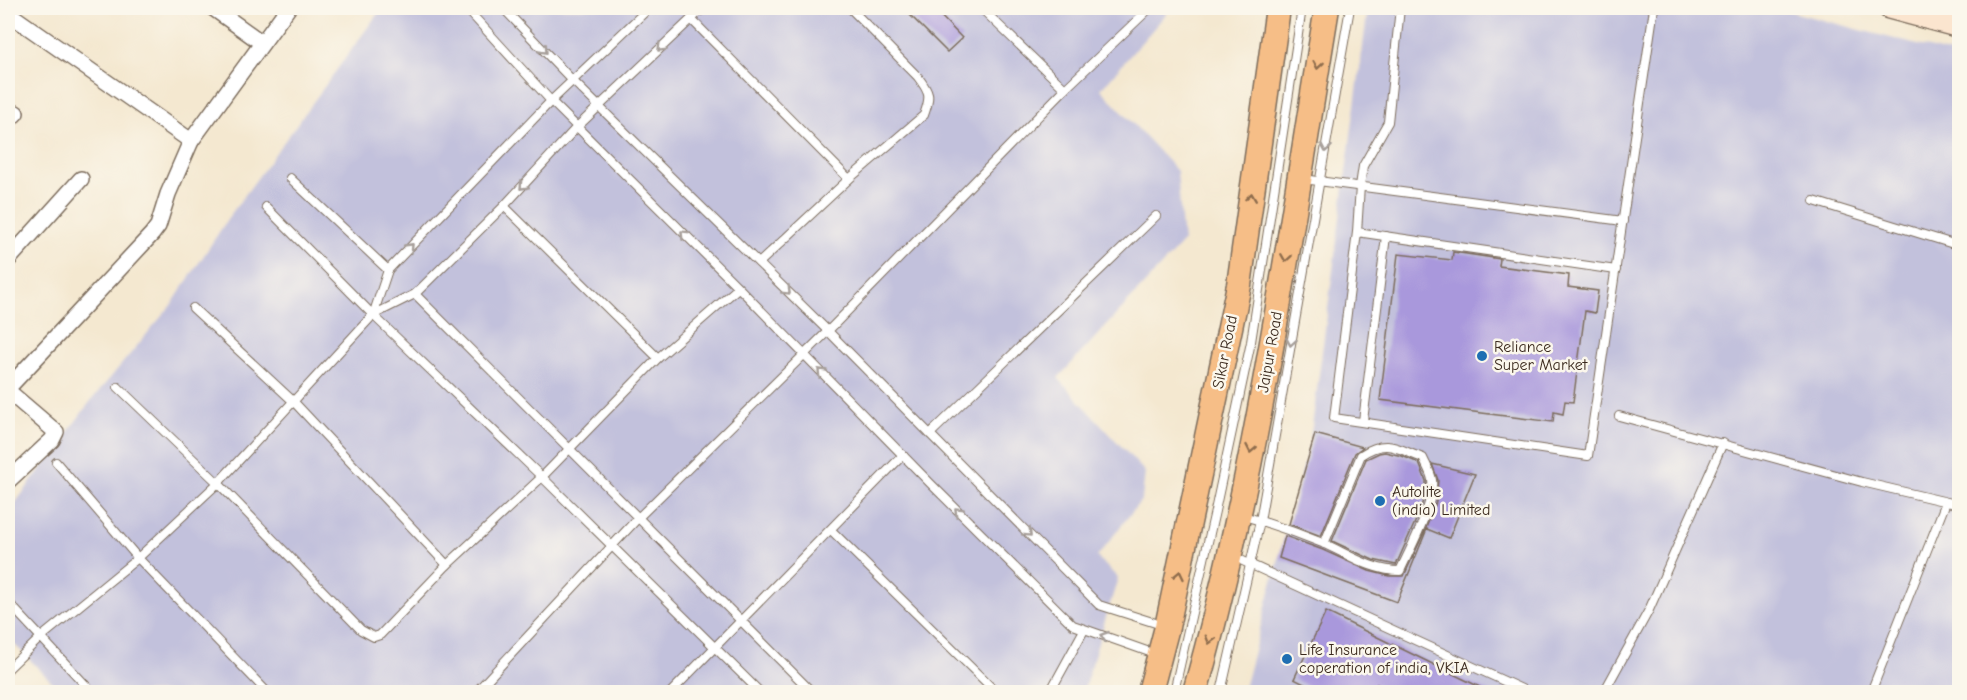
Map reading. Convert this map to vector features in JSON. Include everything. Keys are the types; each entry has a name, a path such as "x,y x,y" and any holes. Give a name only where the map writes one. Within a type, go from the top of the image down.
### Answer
{"main road":[{"name":"Sikar Road","path":"1150,693 1167,627 1239,285 1278,8"},
{"name":"Jaipur Road","path":"1195,693 1214,626 1240,560 1249,518 1268,371 1309,180 1327,8"}],"street":[{"path":"213,8 262,44"},
{"path":"8,481 52,440 56,432 8,389 158,226 168,194 191,141 288,8"},
{"path":"1889,8 1959,27"},
{"path":"8,13 191,141"},
{"path":"8,260 81,179"}],"lane":[{"path":"466,8 551,101 1073,625 1159,655"},
{"path":"503,8 573,81 759,263 1099,606 1167,627"},
{"path":"373,315 388,270 551,101 649,8"},
{"path":"8,669 40,638 138,558 218,483 373,315 415,294 504,206 577,127 703,8"},
{"path":"759,263 849,179 924,115 929,101 928,90 918,77 850,8"},
{"path":"981,8 1065,89"},
{"path":"476,693 638,519 828,332 1065,89 1150,8"},
{"path":"1174,693 1218,501 1251,342 1302,8"},
{"path":"1350,8 1309,180 1623,221"},
{"path":"1400,8 1388,122 1363,166 1358,232 1334,418 1588,456 1654,8"},
{"path":"691,19 849,179"},
{"path":"290,178 388,270"},
{"path":"1814,201 1959,246"},
{"path":"504,206 658,358"},
{"path":"266,207 373,315 542,477 760,693"},
{"path":"930,434 1156,216"},
{"path":"1358,232 1616,270"},
{"path":"1363,421 1386,236"},
{"path":"118,387 218,483 361,630 374,637 380,635 447,565 542,477 658,358 738,288"},
{"path":"415,294 812,693"},
{"path":"193,308 294,402 447,565"},
{"path":"1619,416 1862,482 1959,505"},
{"path":"1605,693 1650,610 1723,443"},
{"path":"1249,518 1324,544 1372,566 1389,571 1400,571 1432,492 1432,478 1423,458 1390,446 1374,447 1361,455 1324,544"},
{"path":"671,693 903,455"},
{"path":"56,462 138,558 267,693"},
{"path":"1871,693 1946,502"},
{"path":"831,530 996,693"},
{"path":"1221,693 1240,560 1528,693"},
{"path":"8,602 92,693"},
{"path":"1050,693 1084,630"}],"shaded area":[{"path":"382,8 1167,8 1166,14 1101,89 1177,171 1183,242 1058,378 1145,472 1142,499 1097,557 1118,578 1083,692 62,692 8,638 8,513 90,402 172,304 231,214"},
{"path":"1368,8 1777,8 1959,56 1959,692 1243,692 1310,442"}],"building":[{"path":"903,8 933,8 962,38 947,52"},
{"name":"Reliance Super Market","path":"1453,252 1500,259 1499,266 1569,275 1568,287 1598,291 1595,313 1585,311 1573,402 1565,401 1563,414 1554,412 1553,422 1380,400 1398,254 1452,260"},
{"path":"1315,434 1363,447 1355,453 1321,536 1289,524"},
{"path":"1379,453 1402,456 1419,463 1426,481 1420,511 1396,565 1373,560 1332,541 1366,459"},
{"path":"1432,464 1475,474 1449,538 1427,529 1397,602 1279,558 1285,536 1369,571 1389,576 1404,576 1436,502 1438,480"},
{"path":"1326,612 1492,693 1395,693 1377,684 1373,693 1322,693 1294,679"}],"place":[{"name":"Reliance Super Market","path":"1482,356"},
{"name":"Autolite (india) Limited","path":"1380,501"},
{"name":"Life Insurance coperation of india, VKIA","path":"1287,659"}]}
